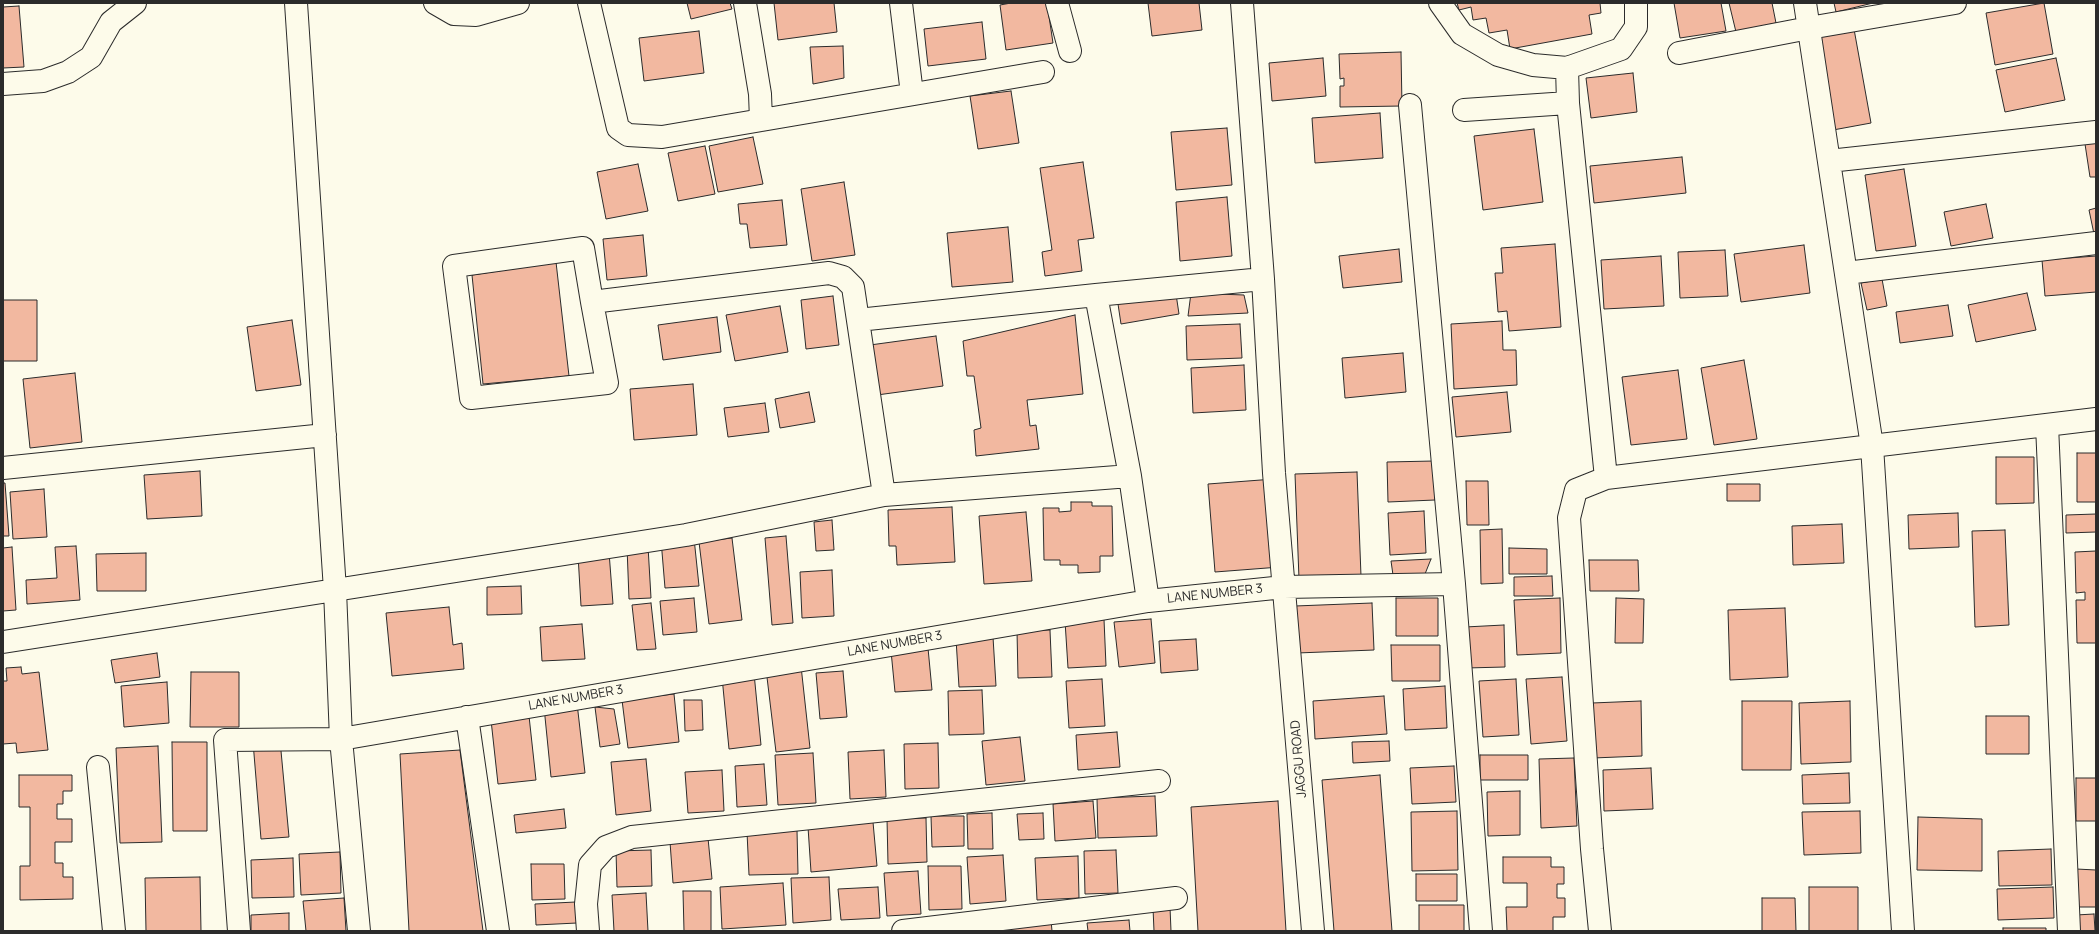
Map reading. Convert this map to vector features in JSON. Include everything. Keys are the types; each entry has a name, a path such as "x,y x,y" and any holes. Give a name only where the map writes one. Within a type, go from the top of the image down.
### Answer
{"street":[{"path":"3,84 43,81 68,72 90,57 111,22 135,3"},
{"path":"296,3 335,590 341,739 360,931"},
{"path":"435,3 454,14 476,15 518,3"},
{"path":"588,3 618,128 628,135 662,138 1043,72"},
{"path":"745,3 760,94 761,120"},
{"path":"901,3 912,94"},
{"path":"1057,3 1070,51"},
{"name":"JAGGU ROAD","path":"1242,3 1263,279 1274,474 1313,931"},
{"path":"1440,3 1462,34 1498,55 1533,65 1567,68 1621,48 1636,27 1636,3"},
{"path":"1805,3 1872,446 1903,931"},
{"path":"1679,53 1809,28 1955,3"},
{"path":"1567,68 1568,103 1606,478"},
{"path":"1464,110 1568,103"},
{"path":"1410,105 1454,584 1481,931"},
{"path":"1829,160 2096,132"},
{"path":"1846,273 2096,243"},
{"path":"582,248 592,302 607,383 471,398 454,266 582,248"},
{"path":"592,302 829,273 842,277 853,287 884,495"},
{"path":"858,320 1096,294 1263,279"},
{"path":"1096,294 1130,476 1148,601"},
{"path":"1600,931 1592,850 1569,518 1576,490 1606,478 2096,419"},
{"path":"2047,425 2069,931"},
{"path":"3,468 325,435"},
{"path":"3,642 686,535 884,495 1130,476"},
{"name":"LANE NUMBER 3","path":"239,931 225,740 341,739 1148,601 1284,587 1454,584"},
{"path":"466,717 498,931"},
{"path":"98,767 114,931"},
{"path":"588,931 586,904 590,865 606,847 632,836 1159,781"},
{"path":"903,931 1176,898"}],"building":[{"path":"687,3 730,3 732,9 691,19"},
{"path":"774,3 834,3 837,32 778,40"},
{"path":"1011,3 1047,3 1053,43 1006,50 1000,5"},
{"path":"1148,3 1199,3 1202,30 1152,36"},
{"path":"1457,3 1600,3 1601,13 1589,15 1592,34 1510,49 1507,30 1489,33 1486,18 1473,20 1471,7 1459,10"},
{"path":"1674,3 1721,3 1726,31 1680,38"},
{"path":"1729,3 1772,3 1776,23 1736,32"},
{"path":"1834,3 1873,3 1836,12"},
{"path":"2044,3 2053,54 1995,65 1986,13"},
{"path":"19,6 24,67 3,68 3,7"},
{"path":"982,22 986,59 928,66 924,29"},
{"path":"1854,29 1871,123 1833,130 1816,36"},
{"path":"699,31 704,73 644,81 639,38"},
{"path":"843,46 844,78 813,84 810,47"},
{"path":"1401,52 1402,106 1340,107 1340,86 1344,86 1344,78 1340,79 1339,54"},
{"path":"1323,58 1326,96 1272,101 1269,63"},
{"path":"2056,58 2065,100 2005,112 1996,70"},
{"path":"1633,73 1637,112 1591,118 1586,78"},
{"path":"1011,91 1019,143 978,149 970,96"},
{"path":"1380,113 1383,158 1315,163 1312,118"},
{"path":"1227,128 1232,185 1176,190 1171,132"},
{"path":"1534,129 1543,202 1483,210 1474,136"},
{"path":"753,137 763,184 718,192 709,146"},
{"path":"2096,142 2096,177 2090,177 2085,144"},
{"path":"705,146 715,194 678,201 668,153"},
{"path":"1682,157 1686,193 1594,203 1590,166"},
{"path":"1083,162 1094,238 1078,240 1082,271 1045,276 1042,252 1052,250 1040,168"},
{"path":"638,164 648,211 606,219 597,172"},
{"path":"1904,169 1916,246 1876,251 1865,175"},
{"path":"844,182 855,255 812,261 801,189"},
{"path":"1227,197 1232,256 1180,261 1176,202"},
{"path":"782,200 787,245 750,248 747,224 740,224 738,204"},
{"path":"1986,204 1993,238 1951,246 1944,212"},
{"path":"2096,208 2096,233 2094,234 2089,210"},
{"path":"1008,227 1013,282 952,287 947,233"},
{"path":"643,235 647,276 607,280 603,239"},
{"path":"1555,244 1561,327 1509,331 1507,311 1498,312 1495,273 1503,273 1501,248"},
{"path":"1804,245 1810,293 1741,302 1734,254"},
{"path":"1399,249 1402,282 1343,288 1339,256"},
{"path":"1725,250 1728,296 1680,298 1678,252"},
{"path":"1661,256 1664,306 1604,309 1601,260"},
{"path":"2096,256 2096,292 2045,296 2042,260"},
{"path":"556,262 569,376 483,384 472,275"},
{"path":"1882,279 1887,306 1867,310 1861,283"},
{"path":"1191,293 1244,295 1248,313 1188,316"},
{"path":"2027,293 2036,330 1976,342 1968,305"},
{"path":"1176,294 1179,314 1121,324 1118,304"},
{"path":"833,296 839,345 806,349 801,300"},
{"path":"3,300 37,300 37,361 3,361"},
{"path":"1948,305 1953,336 1900,343 1896,312"},
{"path":"780,306 788,352 735,361 726,315"},
{"path":"1075,315 1083,394 1027,400 1030,426 1036,425 1039,449 976,456 974,430 981,428 974,376 967,376 963,341"},
{"path":"717,317 721,352 663,360 658,325"},
{"path":"292,320 301,385 256,391 247,327"},
{"path":"1502,321 1503,350 1516,350 1517,385 1454,389 1451,324"},
{"path":"1240,324 1242,358 1187,360 1186,326"},
{"path":"936,336 943,386 877,395 870,345"},
{"path":"1403,353 1406,392 1345,398 1342,358"},
{"path":"1744,360 1757,439 1714,445 1701,368"},
{"path":"1244,365 1246,410 1193,413 1191,368"},
{"path":"1678,370 1687,439 1631,445 1622,377"},
{"path":"75,373 82,442 30,448 23,379"},
{"path":"693,384 697,435 634,440 630,389"},
{"path":"809,392 815,422 780,428 775,399"},
{"path":"1507,392 1511,432 1456,437 1452,397"},
{"path":"765,403 769,432 728,437 724,408"},
{"path":"2077,453 2096,453 2096,502 2077,502"},
{"path":"1996,457 2034,457 2034,503 1996,504"},
{"path":"1434,461 1435,500 1388,502 1387,462"},
{"path":"200,471 202,516 147,519 144,475"},
{"path":"1357,472 1361,576 1299,579 1295,474"},
{"path":"1274,479 1280,567 1215,572 1208,484"},
{"path":"1466,481 1488,481 1489,525 1467,525"},
{"path":"3,483 5,483 9,536 3,536"},
{"path":"1727,484 1760,484 1760,501 1727,501"},
{"path":"44,489 47,537 13,539 10,492"},
{"path":"1071,502 1092,502 1092,506 1112,506 1113,556 1100,556 1100,572 1078,573 1078,565 1060,565 1060,560 1044,560 1043,508 1059,508 1059,512 1071,511"},
{"path":"952,507 955,562 897,565 896,546 889,546 888,510"},
{"path":"1424,511 1426,553 1390,555 1388,513"},
{"path":"1026,512 1032,581 984,584 979,516"},
{"path":"1958,513 1959,547 1909,549 1908,515"},
{"path":"2096,514 2096,532 2066,533 2066,515"},
{"path":"832,520 834,550 816,551 814,522"},
{"path":"1842,524 1844,563 1793,565 1792,526"},
{"path":"1502,529 1503,583 1481,584 1480,530"},
{"path":"2005,530 2009,625 1975,627 1972,531"},
{"path":"786,536 793,623 772,625 765,538"},
{"path":"694,538 699,586 665,588 661,540"},
{"path":"732,538 742,620 709,624 699,542"},
{"path":"76,546 80,600 27,604 26,580 57,578 55,547"},
{"path":"648,546 651,598 629,599 627,547"},
{"path":"12,547 16,610 3,611 3,548"},
{"path":"1509,548 1547,549 1547,574 1509,574"},
{"path":"2096,551 2096,643 2077,643 2076,600 2085,600 2085,592 2076,593 2075,552"},
{"path":"609,552 613,604 581,606 578,555"},
{"path":"146,553 146,591 97,591 96,554"},
{"path":"1431,559 1425,574 1393,575 1391,561"},
{"path":"1589,560 1638,560 1639,591 1590,591"},
{"path":"832,570 834,616 802,618 800,572"},
{"path":"1552,576 1553,596 1514,596 1514,577"},
{"path":"521,586 522,614 487,615 487,587"},
{"path":"694,598 697,632 663,635 660,601"},
{"path":"1396,598 1438,598 1438,636 1396,636"},
{"path":"1560,598 1561,653 1517,655 1514,600"},
{"path":"1616,598 1644,599 1643,643 1615,643"},
{"path":"651,603 656,649 637,650 632,605"},
{"path":"1372,603 1374,650 1297,653 1295,606"},
{"path":"449,607 453,645 462,643 464,669 392,676 386,613"},
{"path":"1785,608 1788,677 1730,680 1728,610"},
{"path":"1104,619 1106,666 1068,668 1065,621"},
{"path":"1151,619 1155,663 1119,667 1114,622"},
{"path":"582,624 585,659 542,661 540,627"},
{"path":"1504,625 1505,667 1466,668 1465,627"},
{"path":"1050,630 1052,677 1018,678 1017,631"},
{"path":"993,637 996,686 959,687 956,639"},
{"path":"1196,639 1198,670 1161,673 1159,641"},
{"path":"1391,645 1440,645 1440,681 1392,681"},
{"path":"928,648 932,690 895,692 891,651"},
{"path":"157,653 160,677 115,683 111,660"},
{"path":"801,666 810,748 776,752 766,669"},
{"path":"21,667 22,674 39,672 48,750 17,753 16,743 3,744 3,681 7,681 6,668"},
{"path":"843,671 847,717 820,719 816,673"},
{"path":"191,672 239,672 239,727 190,727"},
{"path":"754,673 761,745 729,749 722,677"},
{"path":"1562,677 1567,741 1531,744 1526,679"},
{"path":"1102,679 1105,726 1069,728 1066,681"},
{"path":"1516,679 1519,735 1483,737 1479,681"},
{"path":"167,682 169,723 124,727 121,686"},
{"path":"1445,686 1447,728 1405,730 1403,689"},
{"path":"982,690 984,734 949,735 948,691"},
{"path":"674,694 679,742 628,748 622,700"},
{"path":"1384,696 1387,734 1315,739 1313,701"},
{"path":"684,700 702,700 703,730 685,731"},
{"path":"1641,701 1642,756 1593,758 1592,703"},
{"path":"1742,701 1792,701 1791,770 1742,770"},
{"path":"1850,701 1851,762 1801,764 1799,703"},
{"path":"577,703 585,773 551,777 544,707"},
{"path":"595,707 614,709 620,744 600,747"},
{"path":"529,716 536,780 498,784 491,720"},
{"path":"1986,716 2029,716 2029,754 1986,754"},
{"path":"1117,732 1120,767 1078,770 1076,735"},
{"path":"1020,737 1025,781 986,785 982,741"},
{"path":"280,740 289,837 261,839 253,742"},
{"path":"1389,741 1390,761 1353,763 1352,742"},
{"path":"172,742 207,742 207,831 173,831"},
{"path":"938,743 939,788 905,789 904,744"},
{"path":"158,746 162,842 120,843 116,748"},
{"path":"460,750 483,931 409,931 400,754"},
{"path":"884,750 886,797 850,799 848,752"},
{"path":"813,753 816,803 778,805 775,755"},
{"path":"1480,755 1528,755 1528,780 1480,780"},
{"path":"1574,758 1577,826 1541,828 1539,759"},
{"path":"646,759 651,811 616,815 611,762"},
{"path":"764,764 767,805 737,807 735,766"},
{"path":"1454,766 1456,802 1412,804 1410,768"},
{"path":"1651,768 1653,809 1604,811 1603,770"},
{"path":"722,770 724,811 688,813 685,772"},
{"path":"1849,773 1850,803 1803,804 1802,775"},
{"path":"19,775 72,775 72,791 63,791 63,804 57,804 57,819 72,819 72,842 55,842 55,863 63,863 63,877 73,877 73,899 20,900 20,866 30,866 30,807 19,807"},
{"path":"1380,775 1392,931 1334,931 1322,780"},
{"path":"2076,778 2096,778 2096,821 2076,821"},
{"path":"1520,791 1520,835 1488,836 1487,792"},
{"path":"1155,796 1157,836 1098,838 1097,798"},
{"path":"1093,801 1096,838 1055,841 1053,804"},
{"path":"1278,801 1286,931 1198,931 1191,807"},
{"path":"564,809 566,828 516,833 514,815"},
{"path":"1457,811 1458,870 1412,871 1411,812"},
{"path":"1860,811 1861,853 1804,855 1802,812"},
{"path":"992,813 993,849 968,849 967,814"},
{"path":"1043,813 1044,839 1019,840 1017,814"},
{"path":"931,816 964,816 964,846 932,847"},
{"path":"1918,817 1982,819 1982,871 1917,870"},
{"path":"926,818 927,862 888,864 887,819"},
{"path":"873,822 877,866 811,872 808,827"},
{"path":"797,830 798,874 749,875 747,832"},
{"path":"708,838 712,879 673,883 670,842"},
{"path":"2051,849 2052,885 1999,886 1998,851"},
{"path":"651,850 652,886 617,887 616,851"},
{"path":"1116,850 1118,893 1085,894 1084,851"},
{"path":"340,852 341,893 301,895 299,854"},
{"path":"1003,855 1006,901 970,904 967,857"},
{"path":"1078,856 1079,898 1037,900 1035,858"},
{"path":"1503,857 1551,857 1551,867 1564,867 1564,884 1557,884 1557,898 1565,898 1565,917 1553,917 1553,931 1507,931 1506,907 1527,907 1527,883 1503,883"},
{"path":"293,858 294,897 252,898 251,860"},
{"path":"531,864 564,864 565,899 532,900"},
{"path":"928,866 961,866 962,909 929,910"},
{"path":"2076,869 2096,870 2096,907 2075,907"},
{"path":"918,871 921,914 887,916 884,873"},
{"path":"1416,874 1457,874 1457,901 1416,901"},
{"path":"200,877 201,931 146,931 145,878"},
{"path":"829,877 831,920 793,923 791,878"},
{"path":"783,883 786,925 722,929 720,887"},
{"path":"878,887 880,918 841,920 838,889"},
{"path":"1809,887 1858,887 1858,931 1809,931"},
{"path":"2053,887 2054,918 1998,920 1997,889"},
{"path":"683,891 711,891 711,931 684,931"},
{"path":"646,893 648,931 614,931 612,895"},
{"path":"344,898 346,931 306,931 303,901"},
{"path":"1762,898 1795,898 1796,931 1762,931"},
{"path":"576,902 577,923 536,925 535,904"},
{"path":"1419,905 1464,905 1464,931 1419,931"},
{"path":"1170,907 1171,931 1154,931 1153,908"},
{"path":"289,913 289,931 251,931 251,915"},
{"path":"2094,914 2095,931 2077,931 2076,915"},
{"path":"1051,920 1052,931 977,931"},
{"path":"1129,920 1130,931 1088,931 1087,923"},
{"path":"2003,928 2046,928 2046,931 2003,931"}]}
